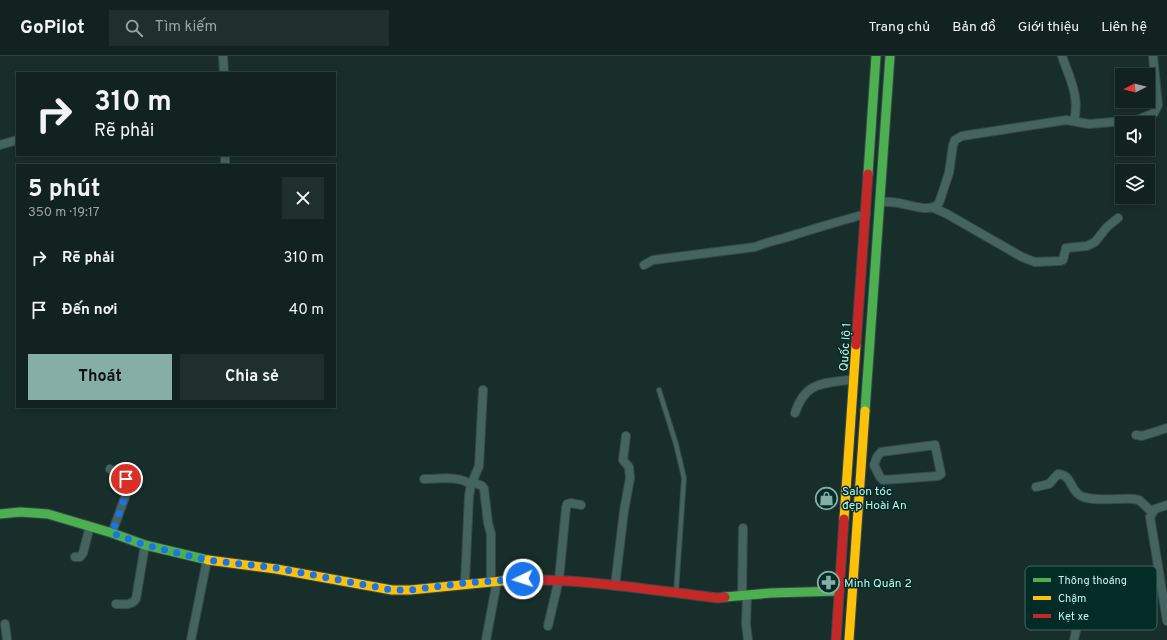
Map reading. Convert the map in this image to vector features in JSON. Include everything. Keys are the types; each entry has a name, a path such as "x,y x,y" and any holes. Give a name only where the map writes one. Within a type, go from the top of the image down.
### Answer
{"main road":[{"name":"Quốc lộ 1","path":"836,640 876,56"},
{"name":"Quốc lộ 1","path":"849,640 890,56"},
{"path":"0,514 20,512 48,514 112,533 145,545 207,560 276,568 392,590 410,590 465,583 559,579 718,598 779,593 839,591"}],"street":[{"path":"223,56 224,72"},
{"path":"1062,56 1076,96 1074,121"},
{"path":"880,203 893,201 927,209 934,208 940,203 949,173 954,145 958,138 971,134 1014,129 1066,120 1089,124 1138,120 1154,113 1158,104 1153,56"},
{"path":"1158,104 1167,104"},
{"path":"0,145 16,140"},
{"path":"934,208 1016,254 1035,262 1060,261 1064,256 1066,248 1087,246 1095,242 1106,227 1118,218"},
{"path":"644,266 653,260 755,247 771,240 796,235 837,221 866,214"},
{"path":"794,413 799,400 814,386 854,379"},
{"path":"465,583 469,501 472,484 479,466 483,390"},
{"path":"1136,435 1142,436 1167,428"},
{"path":"615,586 624,511 630,478 629,467 623,460 626,436"},
{"path":"935,445 941,474 938,476 883,480 874,465 881,452 935,445"},
{"path":"861,466 874,465"},
{"path":"110,469 129,482 129,486 112,533"},
{"path":"1036,487 1049,484 1058,474 1063,474 1071,480 1075,491 1082,496 1092,498 1134,499 1138,500 1152,512"},
{"path":"424,479 460,479 482,486 484,489 488,523 492,534 494,582 486,640"},
{"path":"548,626 559,579 567,504 571,503 581,505"},
{"path":"1167,504 1159,506 1152,512 1150,517 1167,621"},
{"path":"75,557 80,558 83,554 90,526"},
{"path":"743,528 746,624 748,640"},
{"path":"116,604 129,604 134,602 136,599 145,545"},
{"path":"191,640 207,560"},
{"path":"5,624 7,640"},
{"path":"1074,640 1076,630"}],"lane":[{"path":"659,390 676,444 684,478 676,593"}],"traffic: fast":[{"path":"868,174 876,56"},
{"path":"865,411 890,56"},
{"path":"0,514 20,512 48,514 112,533 145,545 208,560"},
{"path":"725,597 771,593 839,591"}],"traffic: slow":[{"path":"844,519 856,345"},
{"path":"849,640 865,411"},
{"path":"208,560 276,569 392,590 410,590 513,580"}],"traffic: jam":[{"path":"856,345 868,174"},
{"path":"836,640 844,519"},
{"path":"513,580 590,583 718,598 725,597"}],"place":[{"name":"Salon tóc đẹp Hoài An","path":"826,498"},
{"name":"Minh Quân 2","path":"829,583"}],"route":[{"path":"126,479 129,482 127,495 112,533 145,545 207,560 276,568 392,590 410,590 465,583 523,579"}]}
